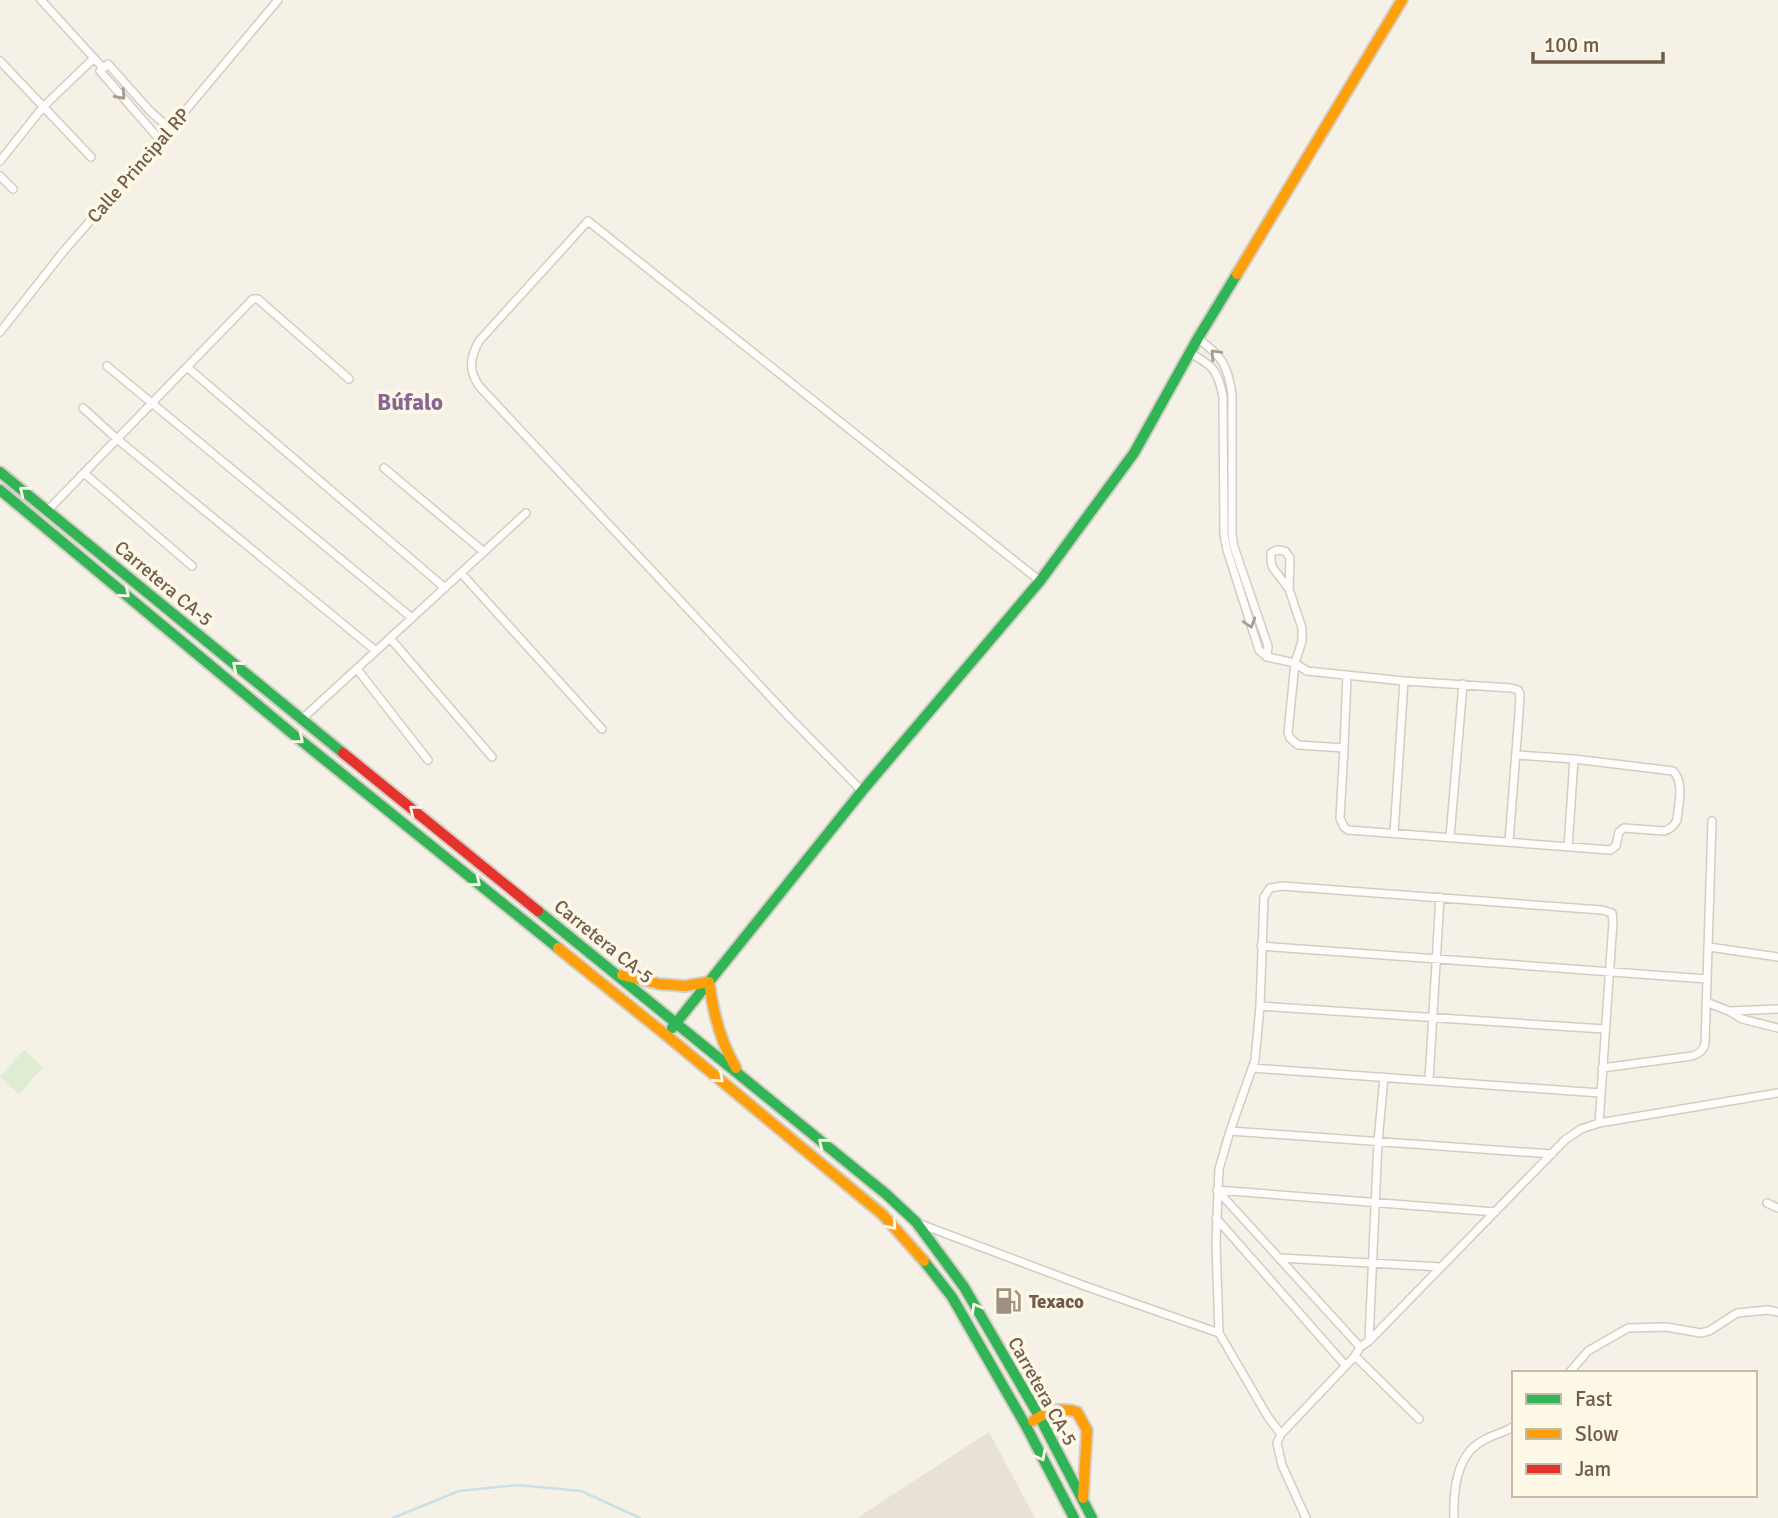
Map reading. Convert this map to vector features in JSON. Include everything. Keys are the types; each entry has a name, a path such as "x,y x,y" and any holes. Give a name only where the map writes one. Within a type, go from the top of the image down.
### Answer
{"main road":[{"path":"666,1035 862,791 1040,582 1134,453 1198,338 1402,0"},
{"name":"Carretera CA-5","path":"0,472 740,1074 886,1194 916,1222 964,1287 1039,1416 1092,1518"},
{"name":"Carretera CA-5","path":"0,490 294,735 666,1035 883,1215 917,1252 952,1297 1026,1426 1074,1518"},
{"path":"16,503 96,560 105,557"},
{"path":"614,972 659,984 685,986 709,982"},
{"path":"709,982 719,1029 730,1059 740,1074"},
{"path":"1026,1426 1039,1416 1058,1408 1077,1412 1087,1430 1083,1500"}],"street":[{"path":"41,0 94,58 170,129"},
{"name":"Calle Principal RP","path":"0,332 63,252 278,0"},
{"path":"0,161 43,107 94,58"},
{"path":"0,61 91,157"},
{"path":"104,68 160,140"},
{"path":"0,176 13,189"},
{"path":"862,791 790,718 479,386 471,365 473,352 479,341 588,221 1040,582"},
{"path":"48,510 256,298 349,379"},
{"path":"1198,338 1221,359 1228,372 1232,394 1232,534 1268,646 1267,657"},
{"path":"1190,353 1213,367 1219,378 1223,397 1224,535 1259,650 1267,657 1295,663 1307,671 1518,690 1520,701 1517,755 1509,842"},
{"path":"107,366 412,618"},
{"path":"187,367 445,588"},
{"path":"83,408 117,439 376,651"},
{"path":"384,468 484,552"},
{"path":"84,473 192,566"},
{"path":"302,719 526,513"},
{"path":"1289,589 1290,558 1285,551 1277,550 1271,554 1271,562 1289,589 1302,628 1302,640 1295,663 1288,733 1298,745 1344,748"},
{"path":"461,573 602,729"},
{"path":"390,638 492,757"},
{"path":"357,668 428,760"},
{"path":"1346,675 1341,823 1348,830 1610,850 1616,846 1619,832 1625,828 1658,831 1671,829 1676,820 1680,780 1673,771 1517,755"},
{"path":"1394,833 1404,681"},
{"path":"1450,837 1463,684"},
{"path":"1568,847 1574,759"},
{"path":"1602,1068 1697,1055 1704,1049 1712,821"},
{"path":"1281,1434 1268,1417 1219,1333 1216,1218 1219,1169 1252,1068 1260,1006 1264,897 1270,888 1282,886 1440,897 1612,913 1599,1123"},
{"path":"1429,1080 1440,897"},
{"path":"1261,946 1707,979"},
{"path":"1709,947 1778,957"},
{"path":"1706,1002 1742,1019 1778,1028"},
{"path":"1260,1006 1604,1029"},
{"path":"1729,1011 1778,1009"},
{"path":"1252,1068 1600,1093"},
{"path":"1369,1341 1371,1263 1384,1077"},
{"path":"1306,1518 1282,1465 1277,1443 1281,1434 1360,1348 1565,1140 1581,1129 1599,1123 1778,1093"},
{"path":"1230,1131 1552,1154"},
{"path":"1217,1190 1495,1212"},
{"path":"1217,1190 1360,1348"},
{"path":"1767,1203 1778,1208"},
{"path":"1216,1218 1345,1366"},
{"path":"916,1222 1219,1333"},
{"path":"1280,1258 1441,1267"},
{"path":"1571,1371 1588,1351 1629,1328 1666,1327 1701,1333 1709,1331 1737,1313 1768,1310 1778,1312"},
{"path":"1355,1356 1419,1419"},
{"path":"1454,1518 1458,1477 1464,1458 1471,1448 1512,1427"}],"shaded area":[{"path":"989,1432 1035,1518 857,1518"}],"green space":[{"path":"24,1050 43,1067 19,1094 0,1077"}],"waterway":[{"path":"393,1518 459,1491 518,1485 581,1491 640,1518"}],"traffic: fast":[{"path":"672,1028 862,791 1040,581 1134,453 1237,274"},
{"path":"0,472 343,753"},
{"path":"0,490 294,735 558,948"},
{"path":"538,911 886,1194 916,1222 964,1287 1039,1416 1092,1518"},
{"path":"924,1261 952,1297 1026,1426 1074,1518"}],"traffic: slow":[{"path":"1237,274 1402,0"},
{"path":"558,948 883,1215 924,1261"},
{"path":"622,975 659,984 685,986 709,982 718,1027 736,1068"},
{"path":"1033,1421 1054,1411 1077,1412 1087,1430 1083,1498"}],"traffic: jam":[{"path":"343,753 538,911"}],"place":[{"name":"Texaco","path":"1008,1301"}],"district":[{"name":"Búfalo","path":"410,402"}]}
